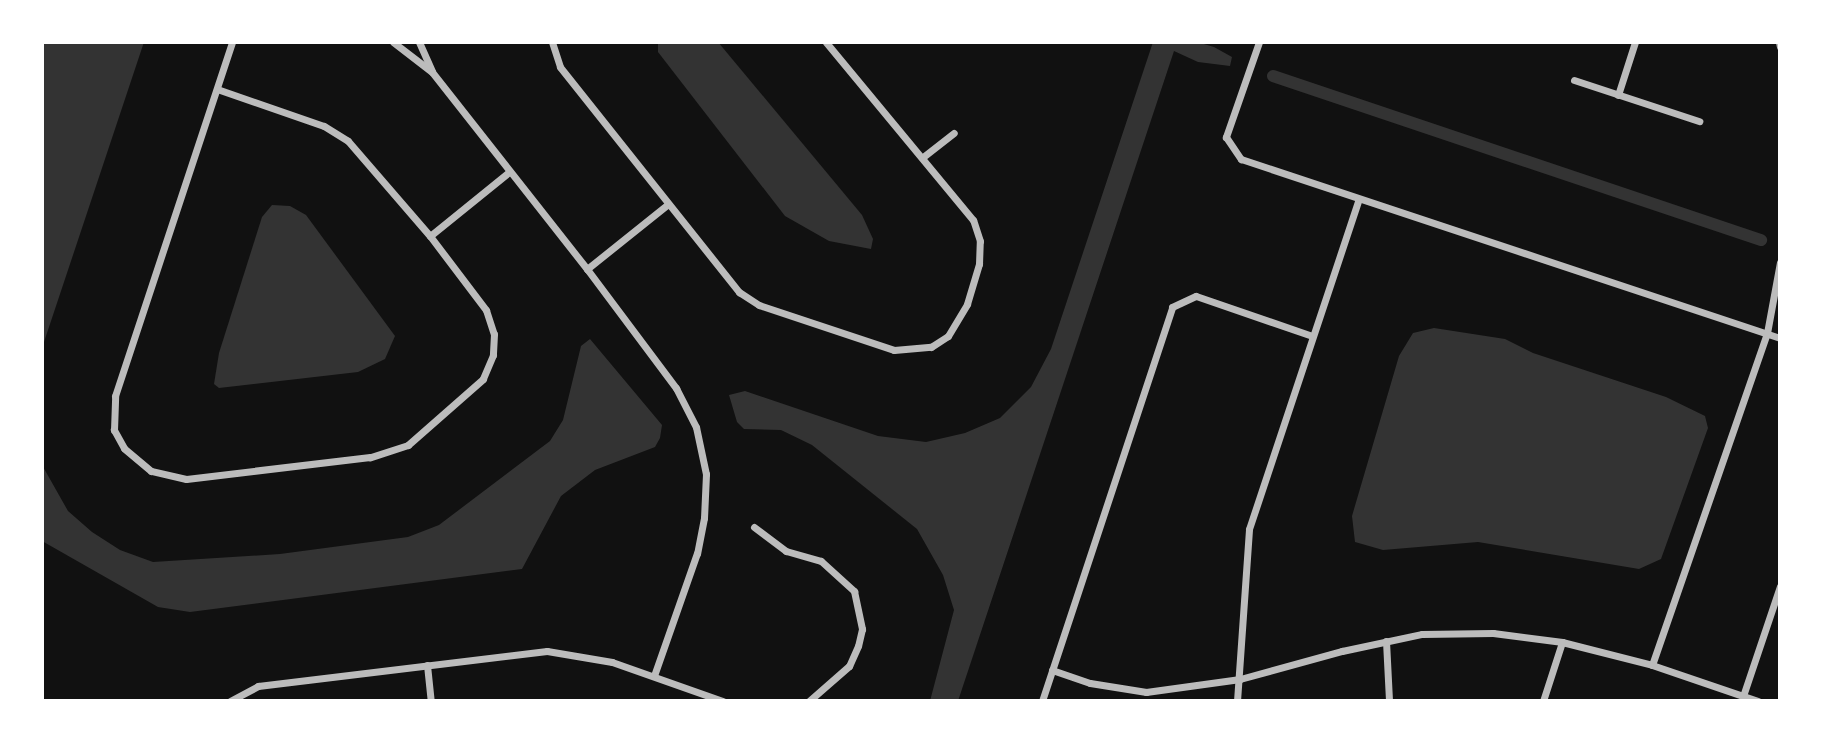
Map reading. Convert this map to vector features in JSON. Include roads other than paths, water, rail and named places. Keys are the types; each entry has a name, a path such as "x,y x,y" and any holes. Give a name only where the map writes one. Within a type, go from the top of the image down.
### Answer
{"street":[{"path":"217,89 324,126 348,141 430,236 486,310 494,334 493,355 472,393 408,445 389,453 186,479 151,471 124,448 114,430 115,396 232,42"},
{"path":"393,42 432,72"},
{"path":"419,42 432,72 587,269 676,388 696,427 705,474 697,553 654,676"},
{"path":"552,42 560,67 721,273 759,305 894,350 914,350 931,346 959,322 979,264 981,242 973,220 827,42"},
{"path":"1259,42 1226,137 1231,150 1241,159 1358,201 1780,338"},
{"path":"1618,95 1635,42"},
{"path":"1574,80 1699,121"},
{"path":"923,157 954,133"},
{"path":"430,236 509,172"},
{"path":"1237,701 1249,529 1358,201"},
{"path":"587,269 668,204"},
{"path":"1653,665 1767,333 1780,262"},
{"path":"1042,701 1172,307 1196,296 1312,336"},
{"path":"754,527 786,551 821,561 839,574 854,591 862,629 849,666 809,701"},
{"path":"1743,696 1780,586"},
{"path":"1052,670 1090,683 1146,692 1240,679 1422,634 1493,633 1562,642 1653,665 1758,701"},
{"path":"1386,641 1389,701"},
{"path":"1543,701 1562,642"},
{"path":"230,701 258,686 547,651 580,654 654,676 723,701"},
{"path":"427,665 431,701"}],"waterway":[{"path":"1273,76 1761,240"}]}
